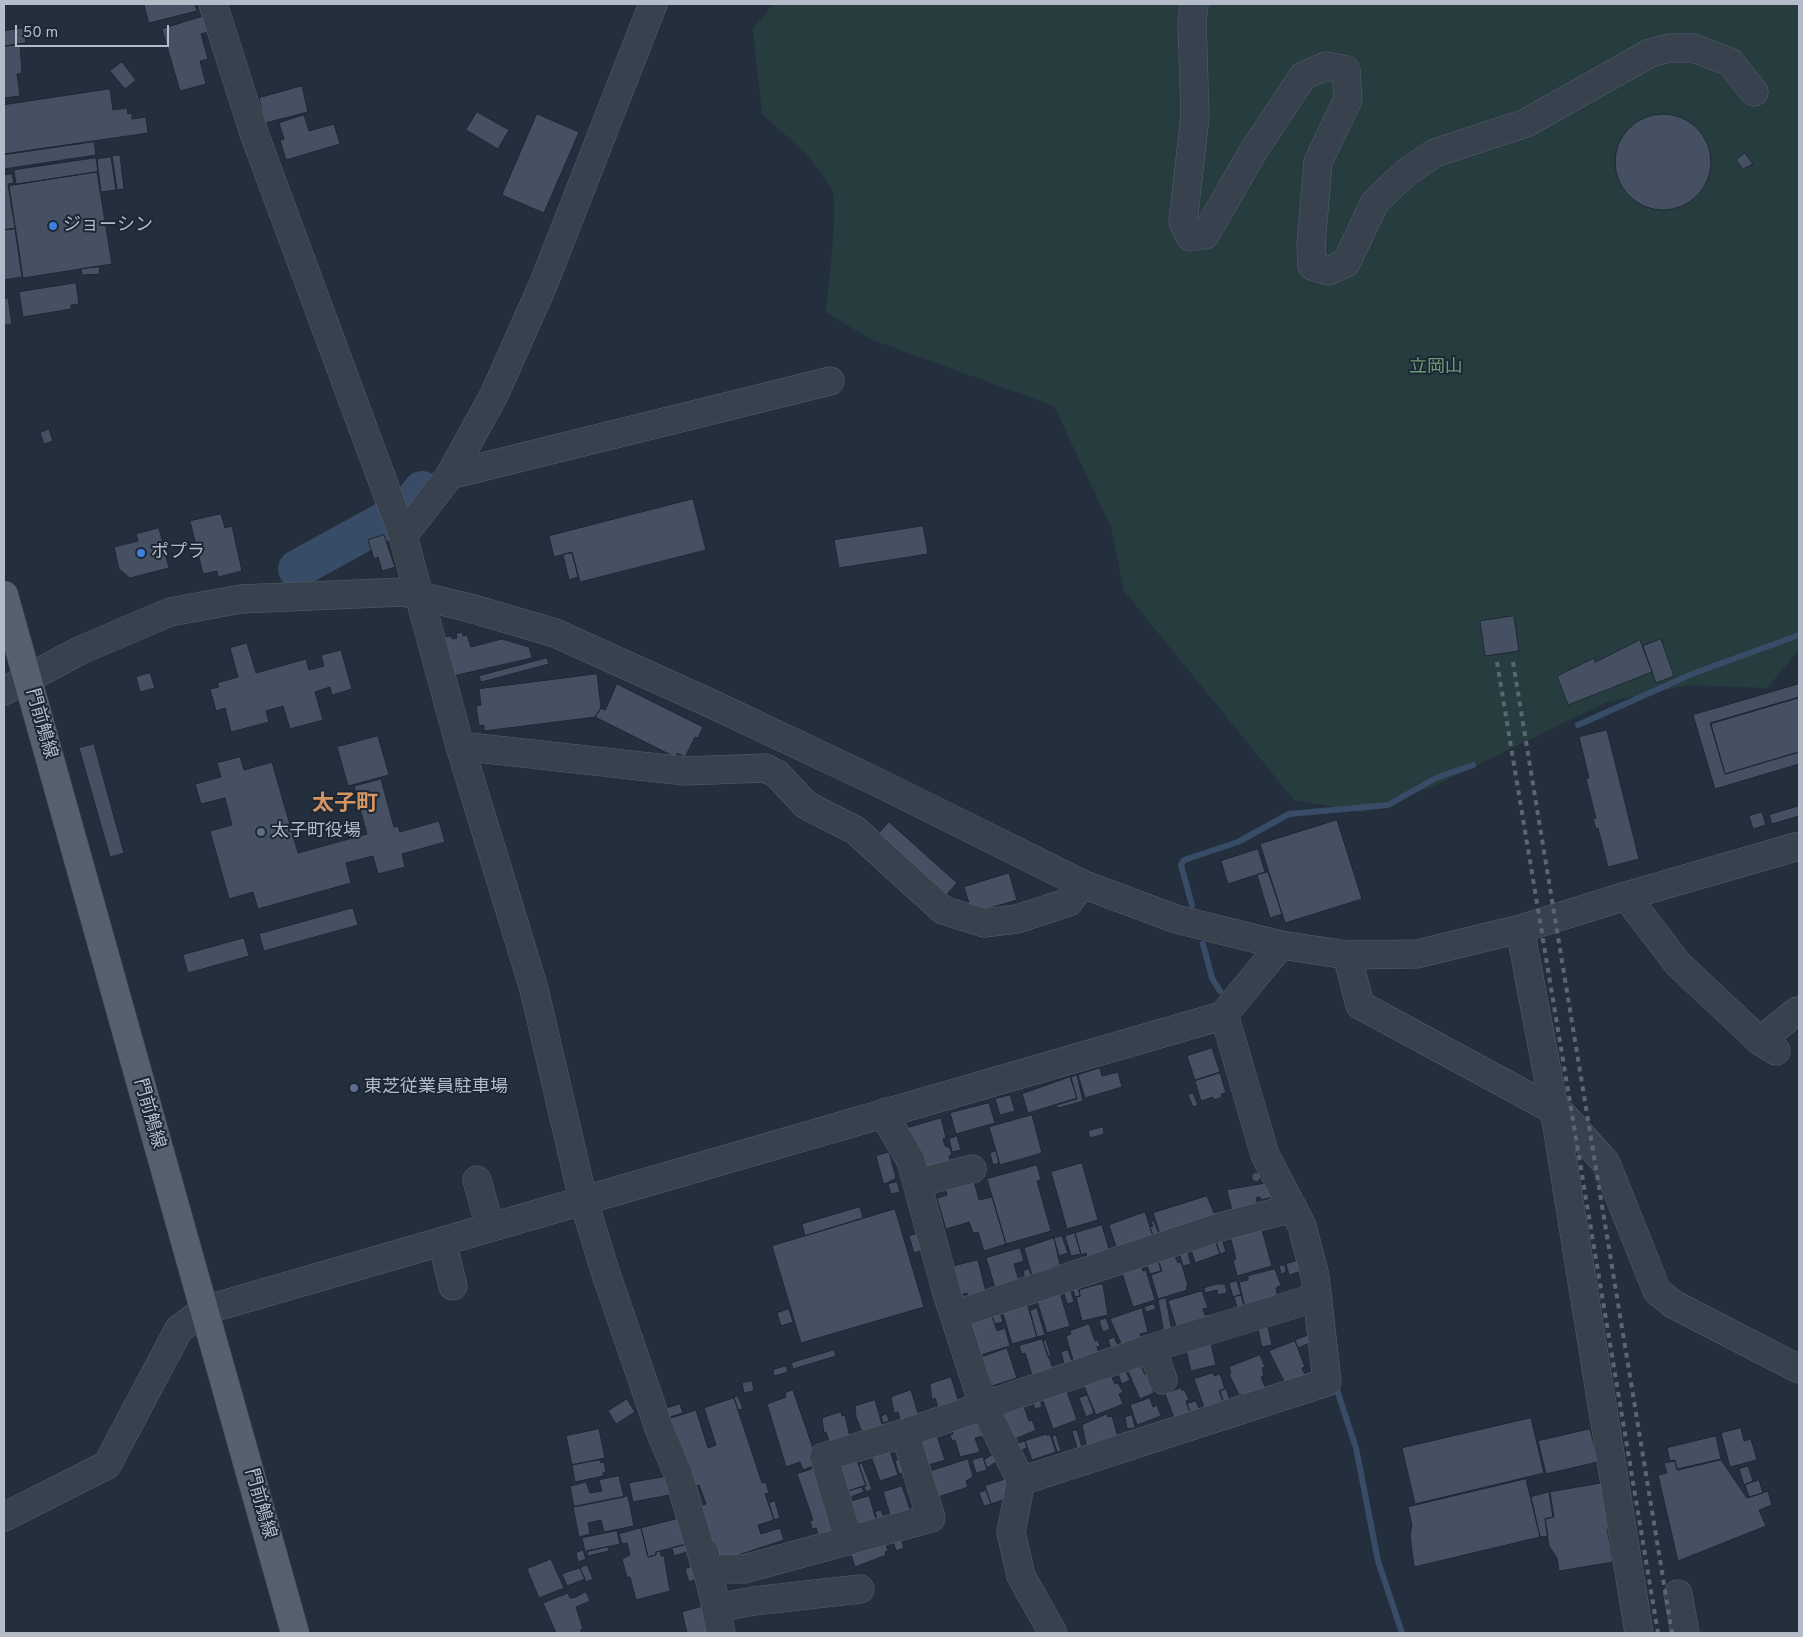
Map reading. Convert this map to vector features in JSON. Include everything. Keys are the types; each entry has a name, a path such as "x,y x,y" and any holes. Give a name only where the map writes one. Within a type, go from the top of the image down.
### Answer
{"main road":[{"name":"門前鵤線","path":"4,595 16,686 111,974 146,1108 295,1633"}],"street":[{"path":"213,4 255,136 398,523 460,746 534,989 583,1199 606,1274 660,1431 678,1474 706,1569 718,1620 754,1601 847,1597"},
{"path":"398,523 450,475 494,395 539,294 653,4"},
{"path":"1194,4 1192,22 1195,116 1183,222 1190,237 1205,236 1254,150 1303,76 1326,66 1346,70 1348,98 1318,162 1311,246 1312,266 1328,270 1346,263 1375,202 1408,171 1435,153 1526,123 1650,52 1670,48 1693,48 1730,62 1754,92"},
{"path":"450,475 830,381"},
{"path":"16,686 81,650 170,612 241,599 403,592 470,608 555,633 721,708 1082,884 1176,920 1281,945 1347,955 1417,954 1520,930 1626,896 1799,846"},
{"path":"460,746 685,770 765,768 777,774 806,805 855,830 943,910 984,923 1018,919 1070,902 1082,884"},
{"path":"1626,896 1678,964 1768,1046 1797,1011"},
{"path":"1520,930 1554,1108 1640,1633"},
{"path":"4,1517 107,1466 179,1329 204,1310 1224,1014 1281,945"},
{"path":"1347,955 1360,1005 1554,1108 1563,1115 1606,1163 1658,1291 1673,1304 1799,1369"},
{"path":"1022,1480 1326,1382 1315,1276 1302,1226 1265,1155 1224,1014"},
{"path":"886,1112 890,1125 911,1161 954,1315 983,1404 1022,1480 1012,1532 1013,1541 1021,1576 1053,1633"},
{"path":"917,1183 972,1169"},
{"path":"477,1180 490,1227"},
{"path":"954,1315 1220,1227 1293,1208"},
{"path":"442,1241 453,1286"},
{"path":"849,1541 824,1457 905,1432 1152,1348 1317,1298"},
{"path":"1152,1348 1163,1380"},
{"path":"706,1569 744,1569 931,1518 905,1432"},
{"path":"1678,1594 1685,1633"}],"green space":[{"name":"立岡山","path":"773,4 1799,4 1799,650 1767,688 1689,685 1607,702 1434,786 1363,812 1294,800 1124,591 1111,527 1054,406 870,339 826,312 834,229 834,198 832,190 810,159 762,114 753,29"}],"building":[{"path":"144,4 195,4 197,11 149,23"},
{"path":"204,16 208,32 201,34 208,59 200,61 206,84 180,91 162,29"},
{"path":"24,28 26,43 4,46 4,31"},
{"path":"56,28 57,36 49,38 48,29"},
{"path":"20,44 22,73 17,74 20,96 4,98 4,47"},
{"path":"122,62 136,80 125,89 110,71"},
{"path":"302,86 308,112 265,123 259,98"},
{"path":"110,89 113,110 127,108 128,114 132,113 132,119 146,117 148,133 4,154 4,105"},
{"path":"477,112 509,130 498,149 466,130"},
{"path":"537,114 579,132 544,213 502,195"},
{"path":"1663,114 1681,118 1697,128 1707,144 1711,162 1707,180 1697,196 1681,206 1663,210 1645,206 1629,196 1619,180 1615,162 1619,144 1629,128 1645,118"},
{"path":"304,115 309,131 334,124 340,144 286,160 280,140 284,139 279,123"},
{"path":"94,142 96,155 4,169 4,155"},
{"path":"1745,153 1753,164 1743,169 1736,160"},
{"path":"120,155 124,189 117,190 112,156"},
{"path":"111,157 116,190 101,192 97,159"},
{"path":"96,158 98,172 16,184 14,170"},
{"path":"97,172 112,264 23,278 9,186"},
{"path":"12,174 14,183 8,184 15,228 4,230 4,175"},
{"path":"15,229 22,277 4,280 4,230"},
{"path":"99,267 100,274 82,275 81,269"},
{"path":"76,283 79,304 71,305 71,309 23,317 19,292"},
{"path":"8,298 12,324 4,325 4,299"},
{"path":"49,429 53,441 44,444 40,433"},
{"path":"693,499 706,550 580,582 572,552 554,557 549,536"},
{"path":"221,514 225,528 232,526 242,571 218,577 217,571 203,574 190,521"},
{"path":"923,526 928,554 839,568 834,540"},
{"path":"159,528 169,568 130,578 119,569 114,547 138,541 136,534"},
{"path":"384,535 395,567 382,571 378,557 374,559 368,540"},
{"path":"572,553 578,577 569,580 563,555"},
{"path":"1514,616 1519,651 1485,656 1480,621"},
{"path":"462,632 463,636 467,635 471,647 502,639 529,647 532,658 453,676 444,637 451,636 452,639 457,638 456,634"},
{"path":"1661,639 1674,676 1656,683 1643,646"},
{"path":"1640,640 1652,672 1568,705 1557,676 1594,658 1595,662"},
{"path":"247,643 256,673 306,659 309,670 324,666 321,655 341,650 352,689 332,695 330,687 315,692 323,720 290,729 283,706 266,711 269,722 231,732 225,708 216,711 210,689 219,687 217,683 238,677 230,648"},
{"path":"547,658 549,664 481,682 479,676"},
{"path":"150,673 155,688 140,692 136,677"},
{"path":"597,674 601,708 595,717 484,731 484,725 479,726 476,706 481,705 479,689"},
{"path":"617,684 703,727 698,738 695,737 685,757 677,753 675,757 595,717 601,708 605,710"},
{"path":"1799,684 1799,697 1710,723 1725,774 1799,752 1799,764 1715,789 1693,715"},
{"path":"1799,698 1799,752 1725,774 1711,724"},
{"path":"1607,730 1639,859 1608,867 1598,828 1596,829 1593,819 1596,818 1586,779 1589,778 1579,737"},
{"path":"378,736 389,775 348,786 337,747"},
{"path":"94,744 124,853 110,857 79,748"},
{"path":"240,757 244,770 272,762 298,853 367,834 354,786 381,779 394,827 398,826 400,832 439,821 445,842 402,854 405,867 378,874 373,856 346,863 351,883 258,909 253,892 229,899 210,831 232,825 225,798 201,804 195,784 221,777 217,763"},
{"path":"1799,806 1799,816 1772,824 1769,815"},
{"path":"1762,812 1766,825 1753,829 1749,816"},
{"path":"1337,820 1362,899 1285,923 1260,844"},
{"path":"889,822 957,883 941,901 874,839"},
{"path":"1258,849 1265,872 1228,884 1221,861"},
{"path":"1268,872 1282,914 1270,918 1257,875"},
{"path":"1009,873 1017,900 972,913 964,887"},
{"path":"353,908 358,925 264,951 259,934"},
{"path":"244,938 249,956 188,973 183,955"},
{"path":"1212,1048 1220,1072 1195,1080 1187,1056"},
{"path":"1100,1068 1102,1076 1118,1072 1122,1087 1085,1098 1078,1075"},
{"path":"1220,1073 1226,1093 1221,1094 1222,1097 1214,1100 1213,1097 1201,1101 1195,1081"},
{"path":"1077,1075 1083,1101 1058,1108 1056,1105 1077,1099 1071,1077"},
{"path":"1070,1077 1077,1098 1028,1113 1022,1094"},
{"path":"1193,1093 1198,1105 1193,1107 1188,1095"},
{"path":"1010,1095 1015,1111 1000,1115 995,1099"},
{"path":"989,1103 995,1123 956,1134 950,1113"},
{"path":"1032,1115 1042,1153 1000,1165 989,1127"},
{"path":"941,1118 946,1138 943,1139 945,1146 950,1148 952,1155 949,1156 952,1168 924,1175 907,1128"},
{"path":"1103,1127 1104,1134 1090,1138 1088,1131"},
{"path":"957,1136 961,1150 952,1152 949,1139"},
{"path":"996,1151 999,1163 993,1165 990,1153"},
{"path":"889,1152 896,1178 885,1184 876,1156"},
{"path":"1082,1163 1098,1220 1067,1229 1051,1172"},
{"path":"1037,1165 1041,1180 1037,1181 1051,1231 1006,1244 987,1179"},
{"path":"1256,1172 1261,1177 1256,1182 1251,1177"},
{"path":"973,1177 979,1200 992,1197 1006,1244 984,1251 978,1232 973,1233 969,1222 946,1229 937,1198 947,1195 945,1185"},
{"path":"897,1182 900,1192 891,1194 888,1184"},
{"path":"1267,1183 1274,1197 1261,1200 1260,1197 1256,1198 1259,1212 1234,1219 1227,1190"},
{"path":"1207,1196 1217,1220 1161,1237 1153,1213"},
{"path":"860,1207 863,1218 805,1236 802,1224"},
{"path":"895,1209 924,1307 801,1343 772,1246"},
{"path":"1145,1212 1155,1242 1118,1253 1109,1225"},
{"path":"1154,1221 1161,1240 1155,1242 1150,1227 1153,1226 1151,1222"},
{"path":"1260,1223 1272,1266 1237,1276 1233,1260 1236,1259 1229,1232"},
{"path":"1102,1225 1111,1256 1089,1262 1086,1253 1081,1255 1075,1233"},
{"path":"919,1233 922,1250 914,1253 909,1236"},
{"path":"1075,1233 1081,1254 1071,1256 1065,1236"},
{"path":"1062,1236 1068,1253 1059,1256 1054,1238"},
{"path":"1221,1236 1226,1252 1220,1254 1215,1238"},
{"path":"1054,1238 1060,1265 1053,1267 1054,1271 1034,1282 1024,1248"},
{"path":"1214,1238 1220,1254 1195,1263 1190,1246"},
{"path":"1020,1248 1024,1261 1014,1264 1020,1284 996,1291 986,1258"},
{"path":"1187,1250 1191,1264 1183,1266 1179,1252"},
{"path":"1174,1254 1178,1263 1181,1262 1188,1286 1186,1287 1187,1290 1158,1299 1151,1275 1162,1271 1158,1259"},
{"path":"1158,1259 1161,1271 1150,1274 1146,1262"},
{"path":"1302,1259 1305,1270 1289,1275 1286,1264"},
{"path":"978,1260 986,1292 968,1297 967,1293 960,1295 950,1267"},
{"path":"1140,1264 1143,1271 1146,1270 1155,1300 1133,1307 1121,1270"},
{"path":"1285,1265 1286,1272 1281,1274 1279,1266"},
{"path":"1029,1269 1033,1281 1026,1283 1023,1271"},
{"path":"1275,1269 1281,1285 1276,1288 1279,1302 1246,1312 1239,1282 1248,1280 1248,1276"},
{"path":"1237,1281 1241,1295 1233,1297 1229,1283"},
{"path":"1078,1282 1080,1296 1075,1297 1071,1283"},
{"path":"1100,1284 1103,1285 1108,1315 1082,1321 1076,1297 1080,1296 1079,1290"},
{"path":"1225,1284 1227,1293 1218,1295 1217,1290 1205,1293 1204,1288"},
{"path":"1070,1288 1074,1302 1067,1304 1063,1290"},
{"path":"1059,1290 1070,1326 1047,1333 1037,1301"},
{"path":"1202,1291 1208,1308 1203,1309 1205,1315 1210,1314 1212,1321 1178,1332 1168,1301"},
{"path":"1241,1295 1245,1310 1238,1311 1234,1297"},
{"path":"1166,1298 1172,1332 1164,1333 1158,1300"},
{"path":"1026,1300 1037,1337 1012,1344 1001,1307"},
{"path":"1154,1304 1156,1309 1146,1312 1144,1307"},
{"path":"998,1307 1003,1322 995,1324 990,1310"},
{"path":"1037,1308 1045,1335 1037,1337 1030,1311"},
{"path":"1142,1308 1148,1332 1140,1334 1143,1343 1124,1350 1110,1319"},
{"path":"789,1309 793,1322 781,1326 777,1313"},
{"path":"990,1310 997,1331 1005,1328 1010,1346 974,1357 966,1318"},
{"path":"1106,1318 1110,1329 1103,1332 1099,1321"},
{"path":"1267,1323 1272,1345 1262,1347 1257,1325"},
{"path":"1089,1324 1095,1341 1098,1340 1100,1346 1097,1347 1101,1358 1075,1367 1066,1336 1071,1334 1070,1331"},
{"path":"1309,1335 1312,1342 1298,1348 1295,1340"},
{"path":"1114,1337 1120,1350 1113,1353 1108,1340"},
{"path":"1042,1339 1055,1374 1034,1381 1025,1353 1022,1354 1019,1346"},
{"path":"1046,1340 1051,1356 1048,1357 1043,1341"},
{"path":"1210,1340 1216,1365 1191,1371 1185,1346"},
{"path":"1295,1341 1305,1367 1302,1368 1306,1377 1285,1383 1269,1351"},
{"path":"1007,1348 1017,1378 992,1386 982,1357"},
{"path":"834,1350 836,1356 793,1369 791,1363"},
{"path":"1068,1350 1073,1365 1065,1368 1061,1352"},
{"path":"1260,1355 1265,1367 1262,1368 1264,1375 1261,1377 1266,1389 1244,1397 1243,1394 1239,1395 1229,1374 1231,1373 1229,1367"},
{"path":"1140,1363 1145,1375 1150,1372 1157,1388 1152,1390 1154,1393 1140,1399 1127,1369"},
{"path":"786,1366 788,1372 774,1376 773,1370"},
{"path":"1123,1366 1130,1380 1122,1384 1116,1369"},
{"path":"1110,1373 1115,1384 1118,1383 1123,1392 1119,1394 1123,1404 1096,1415 1083,1384"},
{"path":"1213,1373 1214,1376 1220,1374 1225,1389 1219,1391 1225,1407 1206,1413 1194,1379"},
{"path":"951,1377 960,1406 940,1413 935,1398 932,1400 930,1384"},
{"path":"752,1381 754,1391 744,1393 742,1383"},
{"path":"1065,1386 1077,1420 1053,1429 1041,1395"},
{"path":"1181,1388 1182,1391 1184,1389 1189,1400 1186,1401 1192,1418 1176,1423 1165,1394"},
{"path":"1226,1388 1231,1404 1225,1406 1220,1391"},
{"path":"793,1390 816,1457 810,1459 813,1466 803,1470 800,1462 786,1467 767,1404 786,1397 785,1393"},
{"path":"911,1390 920,1420 902,1426 898,1412 894,1413 891,1397"},
{"path":"1038,1395 1042,1407 1035,1409 1031,1397"},
{"path":"1087,1395 1094,1413 1086,1417 1079,1398"},
{"path":"738,1396 743,1409 738,1410 734,1397"},
{"path":"734,1398 762,1483 766,1482 769,1493 765,1494 774,1520 758,1525 761,1534 780,1528 784,1540 729,1558 719,1557 713,1541 708,1543 696,1507 706,1504 699,1485 696,1486 693,1476 687,1478 668,1419 696,1410 708,1448 716,1445 704,1408"},
{"path":"1150,1398 1153,1407 1157,1405 1161,1416 1137,1425 1130,1405"},
{"path":"627,1399 635,1412 616,1424 608,1411"},
{"path":"875,1400 884,1431 864,1437 856,1417 855,1406"},
{"path":"1196,1401 1201,1414 1192,1417 1187,1404"},
{"path":"680,1404 683,1413 667,1418 664,1409"},
{"path":"1023,1404 1029,1421 1032,1420 1036,1430 1008,1442 999,1410"},
{"path":"841,1412 842,1416 845,1415 851,1442 831,1448 826,1432 824,1433 822,1418"},
{"path":"887,1414 889,1421 883,1423 881,1416"},
{"path":"1107,1414 1108,1417 1112,1416 1118,1437 1088,1454 1082,1425"},
{"path":"1132,1415 1135,1428 1127,1429 1125,1417"},
{"path":"1531,1418 1544,1473 1415,1504 1402,1448"},
{"path":"977,1420 983,1436 975,1438 980,1452 960,1457 955,1440 952,1441 950,1435 953,1434 950,1426"},
{"path":"1741,1428 1744,1441 1751,1439 1757,1460 1730,1467 1721,1433"},
{"path":"599,1429 605,1458 572,1465 566,1436"},
{"path":"1590,1429 1598,1462 1546,1474 1538,1441"},
{"path":"935,1430 945,1460 925,1466 916,1436"},
{"path":"1077,1430 1082,1447 1077,1448 1072,1431"},
{"path":"1047,1434 1047,1436 1050,1434 1056,1452 1032,1460 1025,1441"},
{"path":"1056,1435 1061,1451 1057,1452 1052,1436"},
{"path":"1716,1436 1721,1459 1677,1469 1675,1460 1670,1461 1667,1448"},
{"path":"1025,1441 1027,1448 1013,1453 1011,1446"},
{"path":"888,1445 898,1475 880,1481 869,1451"},
{"path":"995,1453 999,1460 987,1468 984,1460"},
{"path":"855,1455 866,1485 846,1492 836,1462"},
{"path":"983,1457 987,1470 976,1473 972,1460"},
{"path":"901,1459 905,1472 899,1474 895,1461"},
{"path":"968,1459 973,1477 966,1481 968,1487 935,1498 925,1473"},
{"path":"600,1460 601,1463 604,1462 606,1472 603,1473 603,1476 575,1482 572,1465"},
{"path":"1721,1460 1747,1498 1768,1491 1772,1505 1759,1510 1766,1526 1678,1561 1658,1475 1667,1473 1664,1463 1675,1461 1677,1470"},
{"path":"862,1463 872,1489 866,1492 864,1486 866,1486 859,1465"},
{"path":"1748,1466 1753,1481 1744,1485 1739,1469"},
{"path":"818,1467 840,1533 820,1540 816,1528 812,1529 810,1521 813,1520 797,1474"},
{"path":"619,1476 624,1497 574,1507 570,1486 586,1482 590,1493 602,1491 599,1480"},
{"path":"670,1476 674,1494 633,1502 629,1483"},
{"path":"1012,1477 1011,1497 991,1504 985,1486"},
{"path":"1526,1479 1540,1537 1414,1567 1410,1535 1412,1525 1408,1507"},
{"path":"1759,1480 1763,1493 1749,1497 1745,1485"},
{"path":"1603,1483 1610,1528 1607,1528 1613,1562 1559,1571 1557,1558 1549,1546 1545,1519 1554,1517 1550,1492"},
{"path":"902,1486 912,1515 892,1521 883,1492"},
{"path":"862,1487 864,1492 850,1497 849,1491"},
{"path":"986,1490 991,1504 984,1506 979,1493"},
{"path":"1549,1492 1553,1517 1545,1519 1548,1536 1540,1537 1531,1497"},
{"path":"628,1496 634,1526 604,1532 601,1520 588,1523 590,1534 579,1537 573,1507"},
{"path":"869,1496 878,1526 859,1532 849,1502"},
{"path":"775,1501 780,1518 774,1520 769,1503"},
{"path":"881,1510 886,1524 879,1526 875,1512"},
{"path":"681,1518 687,1544 656,1552 656,1555 648,1557 641,1528"},
{"path":"641,1528 648,1557 656,1555 656,1552 660,1551 661,1556 664,1556 670,1591 636,1600 630,1577 627,1577 622,1559 630,1555 627,1543 622,1544 619,1534"},
{"path":"617,1531 620,1544 585,1552 582,1538"},
{"path":"900,1535 904,1548 896,1551 892,1537"},
{"path":"884,1538 888,1551 885,1552 886,1555 855,1567 849,1548"},
{"path":"688,1544 690,1551 674,1556 672,1548"},
{"path":"608,1547 609,1551 588,1556 587,1551"},
{"path":"583,1550 586,1559 578,1562 576,1553"},
{"path":"551,1559 564,1588 539,1598 527,1569"},
{"path":"587,1565 593,1579 586,1582 580,1568"},
{"path":"693,1566 697,1579 689,1582 685,1569"},
{"path":"580,1568 585,1579 567,1586 562,1574"},
{"path":"586,1592 590,1601 576,1607 583,1629 580,1630 582,1633 556,1633 543,1603 568,1593 570,1598 573,1598"},
{"path":"708,1605 715,1633 687,1633 682,1612"}],"waterway":[{"path":"297,569 408,508 422,490"},
{"path":"1578,725 1692,674 1799,635"},
{"path":"1192,905 1181,865 1184,860 1238,842 1289,814 1388,805 1436,778 1473,765"},
{"path":"1203,944 1212,978 1220,991"},
{"path":"1335,1384 1356,1448 1378,1561 1402,1633"}],"railway":[{"path":"1497,662 1658,1633"},
{"path":"1513,662 1672,1633"}],"place":[{"name":"ジョーシン","path":"53,226"},
{"name":"ポプラ","path":"141,553"},
{"name":"太子町役場","path":"261,832"},
{"name":"東芝従業員駐車場","path":"354,1088"}],"district":[{"name":"太子町","path":"345,806"}]}
